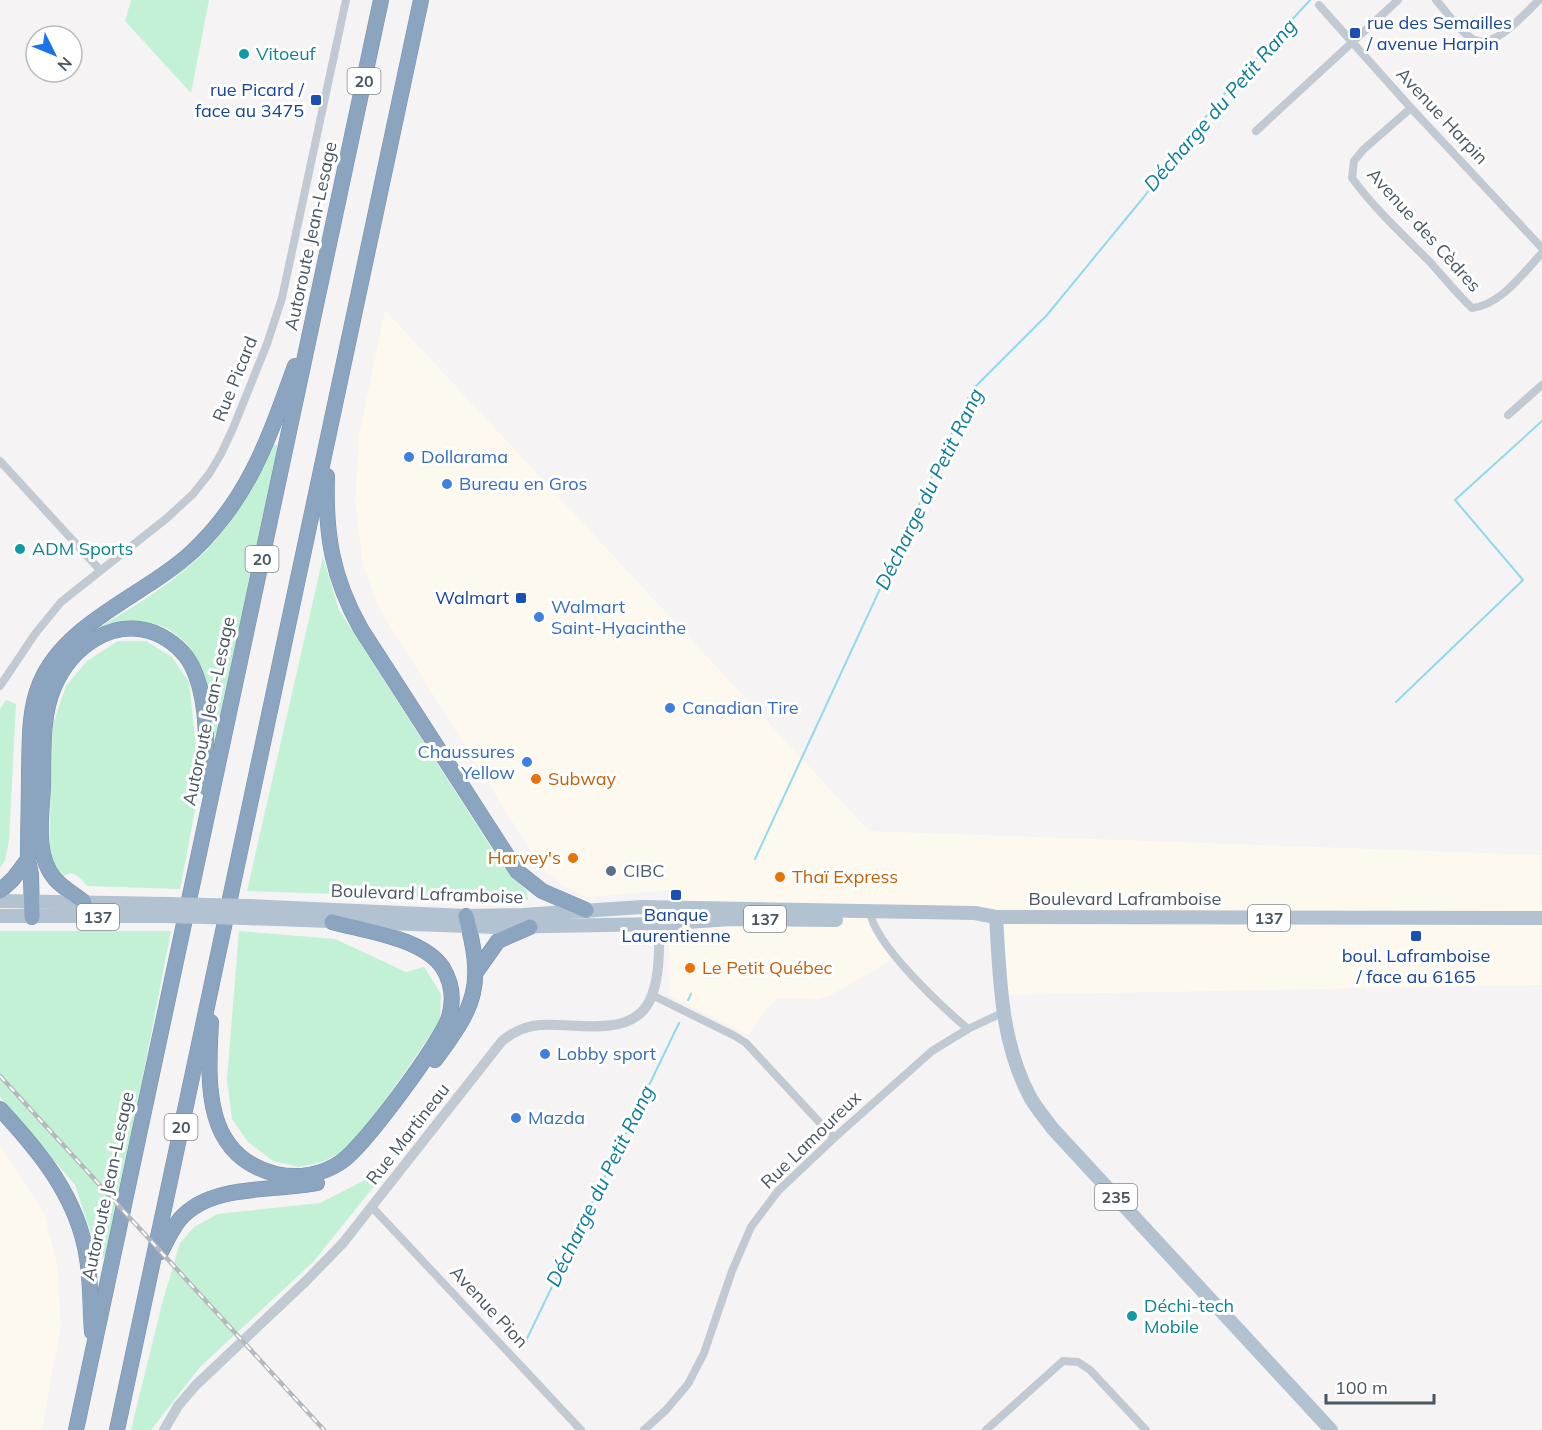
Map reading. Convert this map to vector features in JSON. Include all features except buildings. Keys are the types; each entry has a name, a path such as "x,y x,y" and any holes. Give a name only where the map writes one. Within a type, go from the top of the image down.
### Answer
{"highway":[{"name":"Autoroute Jean-Lesage","path":"76,1430 381,0"},
{"name":"20","path":"117,1430 421,0"},
{"path":"32,916 31,875 27,859 30,728 34,703 43,677 55,658 74,637 182,561 212,532 230,509 266,445 315,309"},
{"path":"328,439 326,502 330,546 340,585 357,622 517,870 542,891 586,910"},
{"path":"84,902 57,880 50,872 45,859 42,841 43,765 45,721 52,692 67,664 90,642 112,631 124,628 140,629 168,640 188,659 196,677 203,712 208,808"},
{"path":"0,891 13,879 27,859"},
{"path":"213,975 209,1083 215,1116 223,1136 246,1160 271,1172 301,1175 331,1168 355,1150 417,1069 446,1024 452,1001 446,973 437,961 423,950 405,942 332,921"},
{"path":"149,1279 172,1229 187,1212 200,1203 223,1195 316,1184 340,1174 360,1160 459,1027 473,999 476,972 467,921"},
{"path":"476,972 498,941 530,927"},
{"path":"0,1109 47,1164 63,1190 77,1220 87,1258 94,1347"}],"main road":[{"name":"Boulevard Laframboise","path":"0,901 84,902 166,910"},
{"name":"Boulevard Laframboise","path":"247,912 332,921 467,921 586,910 660,907 871,916"},
{"name":"Boulevard Laframboise","path":"0,916 166,910 467,921 530,927 975,913 996,917 1542,918"},
{"name":"235","path":"996,917 1002,1013 1014,1059 1029,1096 1053,1129 1331,1430"}],"street":[{"name":"Rue Picard","path":"0,686 49,615 69,594 150,532 187,500 213,468 231,432 271,334 284,291 346,0"},
{"path":"1256,131 1398,0"},
{"path":"1436,0 1464,32 1475,40 1490,41 1503,34 1539,0"},
{"name":"Avenue Harpin","path":"1319,5 1411,108 1542,248"},
{"name":"Avenue des Cèdres","path":"1411,108 1364,149 1354,162 1352,178 1363,193 1472,308 1495,300 1542,253"},
{"path":"1508,415 1542,385"},
{"path":"0,461 100,570"},
{"path":"660,907 656,973 652,995 746,1043 834,1138"},
{"path":"871,916 883,943 947,1011 968,1029"},
{"name":"Rue Martineau","path":"164,1430 174,1412 196,1385 321,1267 372,1207 489,1056 507,1037 519,1030 540,1025 609,1026 623,1023 640,1013 652,995"},
{"name":"Rue Lamoureux","path":"644,1430 666,1410 688,1384 704,1353 732,1271 751,1227 778,1191 932,1051 968,1029 1002,1013"},
{"name":"Avenue Pion","path":"372,1207 581,1430"},
{"path":"986,1430 1064,1361 1078,1362 1090,1370 1146,1430"}],"shaded area":[{"path":"385,310 869,831 1542,855 1542,985 1007,995 999,911 860,907 893,959 831,995 818,999 778,998 769,1006 748,1035 669,995 669,939 679,931 679,897 672,890 587,897 562,885 540,866 379,608 363,566 355,501 359,435"},
{"path":"0,1145 44,1213 58,1267 61,1326 42,1430 0,1430"}],"green space":[{"path":"131,0 209,0 191,93 125,21"},
{"path":"270,444 278,445 213,751 210,750 208,687 198,661 182,639 172,631 147,623 128,623 98,631 96,629 138,604 178,576 213,543 229,524 242,503"},
{"path":"323,557 339,610 503,866 527,891 528,900 247,891"},
{"path":"118,641 146,641 172,657 189,682 200,784 180,889 87,886 72,874 61,878 49,856 53,724 66,686 87,661"},
{"path":"6,700 16,704 9,841 5,860 0,868 0,709"},
{"path":"0,931 171,931 109,1252 100,1261 75,1185 0,1097"},
{"path":"239,931 335,939 406,972 424,967 441,994 440,1021 366,1128 347,1150 322,1162 299,1167 273,1161 248,1142 232,1119 227,1079"},
{"path":"371,1177 379,1180 314,1261 200,1367 151,1430 131,1430 162,1304 180,1243 194,1227 218,1214 320,1203"}],"waterway":[{"name":"Décharge du Petit Rang","path":"755,859 972,390 1047,315 1143,198 1218,101 1310,0"},
{"path":"1396,702 1523,580 1455,500 1542,421"},
{"name":"Décharge du Petit Rang","path":"715,940 719,932"},
{"name":"Décharge du Petit Rang","path":"688,1000 691,994"},
{"name":"Décharge du Petit Rang","path":"522,1349 679,1023"}],"railway":[{"path":"0,1076 324,1430"}],"place":[{"name":"rue des Semailles / avenue Harpin","path":"1355,33"},
{"name":"Vitoeuf","path":"244,54"},
{"name":"rue Picard / face au 3475","path":"316,100"},
{"name":"Dollarama","path":"409,457"},
{"name":"Bureau en Gros","path":"447,484"},
{"name":"ADM Sports","path":"20,549"},
{"name":"Walmart","path":"521,598"},
{"name":"Walmart Saint-Hyacinthe","path":"539,617"},
{"name":"Canadian Tire","path":"670,708"},
{"name":"Chaussures Yellow","path":"527,762"},
{"name":"Subway","path":"536,779"},
{"name":"Harvey's","path":"573,858"},
{"name":"CIBC","path":"611,871"},
{"name":"Thaï Express","path":"780,877"},
{"name":"Banque Laurentienne","path":"676,895"},
{"name":"boul. Laframboise / face au 6165","path":"1416,936"},
{"name":"Le Petit Québec","path":"690,968"},
{"name":"Lobby sport","path":"545,1054"},
{"name":"Mazda","path":"516,1118"},
{"name":"Déchi-tech Mobile","path":"1132,1316"}]}
